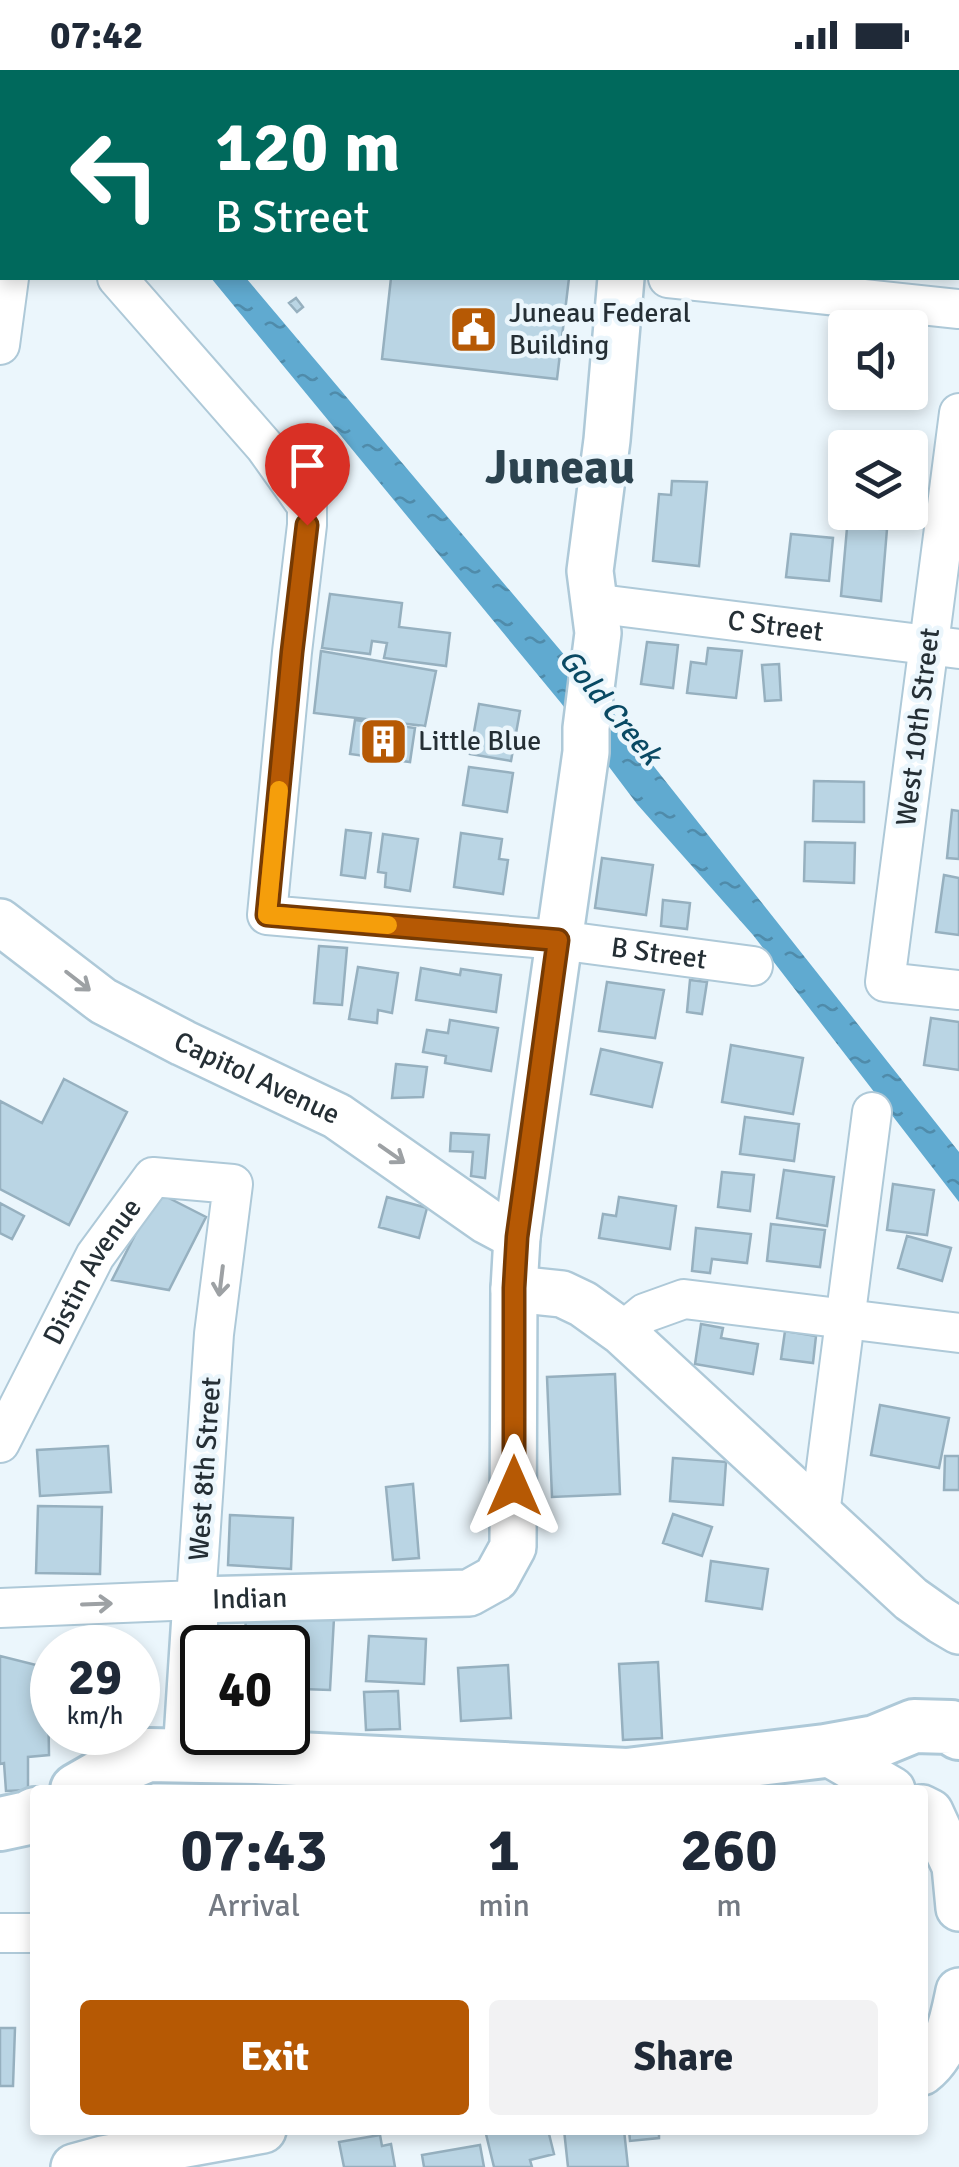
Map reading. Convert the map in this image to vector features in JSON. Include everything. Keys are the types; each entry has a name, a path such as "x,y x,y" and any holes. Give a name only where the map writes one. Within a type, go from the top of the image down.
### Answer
{"main road":[{"path":"207,1755 627,1775 825,1751 875,1742 914,1726 951,1726 959,1733"},
{"path":"86,1785 148,1755 180,1754"},
{"path":"0,1824 30,1817"}],"street":[{"path":"0,345 9,280"},
{"name":"B Street","path":"119,280 265,447 306,506 267,915 558,940 753,966"},
{"path":"621,280 590,570 595,618 586,752 517,1237 514,1288 562,1294 622,1332 911,1599 959,1631"},
{"path":"687,280 959,308"},
{"name":"West 10th Street","path":"959,413 943,647 886,982 959,990"},
{"name":"C Street","path":"595,618 943,647"},
{"name":"Capitol Avenue","path":"0,922 103,1000 182,1043 337,1116 487,1221 517,1237"},
{"path":"820,1514 872,1112"},
{"name":"Distin Avenue","path":"0,1443 94,1256 153,1177 234,1184"},
{"name":"West 8th Street","path":"194,1625 214,1334 234,1184"},
{"name":"Indian","path":"0,1608 443,1595 468,1593 496,1578 513,1547 514,1288"},
{"path":"622,1332 645,1313 684,1299 959,1333"},
{"path":"825,1751 883,1785"},
{"path":"928,1811 954,1866 959,1908"},
{"path":"0,1933 30,1933"},
{"path":"928,2068 950,2033 959,1991"},
{"path":"74,2167 235,2135"}],"water":[{"path":"213,280 248,280 631,734 959,1152 959,1202 753,935 637,804 561,703"}],"building":[{"name":"Juneau Federal Building","path":"391,280 569,280 557,379 382,359"},
{"path":"296,298 303,307 297,312 289,303"},
{"path":"672,481 707,482 699,566 653,561 659,494 671,495"},
{"path":"847,530 887,530 881,601 841,596"},
{"path":"791,534 833,538 829,581 786,577"},
{"path":"330,594 402,603 399,627 450,633 446,666 384,658 387,643 372,641 370,654 322,648"},
{"path":"647,642 678,645 673,688 641,684"},
{"path":"708,648 742,651 736,698 687,693 691,662 706,664"},
{"path":"321,651 436,671 425,726 314,713"},
{"path":"779,664 781,700 765,701 762,665"},
{"path":"479,704 520,711 511,761 470,754"},
{"name":"Little Blue","path":"355,720 415,728 410,762 350,754"},
{"path":"469,767 513,773 507,812 463,805"},
{"path":"814,781 864,782 864,822 813,821"},
{"path":"952,810 959,811 959,859 947,858"},
{"path":"346,830 371,833 365,878 341,875"},
{"path":"461,833 502,839 499,859 508,860 503,894 454,887"},
{"path":"383,834 418,839 410,891 385,887 386,873 378,872"},
{"path":"805,842 855,843 854,883 804,881"},
{"path":"602,858 653,865 646,915 595,908"},
{"path":"944,875 959,878 959,935 936,932"},
{"path":"663,900 690,903 687,929 661,926"},
{"path":"319,946 347,948 342,1005 314,1003"},
{"path":"358,967 398,973 392,1013 378,1010 377,1023 349,1019"},
{"path":"421,968 460,975 461,969 501,975 496,1012 416,1000"},
{"path":"690,980 707,982 702,1014 687,1012"},
{"path":"607,982 664,990 655,1038 599,1031"},
{"path":"931,1018 959,1022 959,1070 924,1065"},
{"path":"450,1020 498,1028 491,1071 445,1063 446,1056 423,1052 427,1030 448,1033"},
{"path":"731,1045 803,1058 793,1114 722,1102"},
{"path":"601,1049 662,1063 652,1107 591,1094"},
{"path":"396,1064 427,1067 423,1097 392,1098"},
{"path":"64,1079 127,1112 69,1225 0,1189 0,1101 42,1123"},
{"path":"745,1117 799,1124 794,1161 740,1154"},
{"path":"451,1133 489,1135 485,1178 471,1176 473,1152 450,1151"},
{"path":"784,1170 834,1177 827,1226 777,1218"},
{"path":"722,1172 754,1175 750,1211 718,1207"},
{"path":"893,1184 934,1190 927,1235 887,1230"},
{"path":"157,1192 206,1217 169,1290 112,1280"},
{"path":"387,1197 427,1208 419,1238 379,1227"},
{"path":"619,1197 676,1206 670,1249 599,1238 603,1214 616,1216"},
{"path":"0,1203 24,1216 12,1239 0,1233"},
{"path":"771,1224 825,1230 820,1267 767,1261"},
{"path":"696,1228 751,1234 747,1263 712,1259 710,1273 692,1271"},
{"path":"907,1236 951,1248 942,1281 898,1268"},
{"path":"701,1324 723,1328 721,1338 758,1344 753,1374 695,1364"},
{"path":"785,1331 816,1336 813,1363 781,1359"},
{"path":"615,1374 620,1494 552,1497 547,1377"},
{"path":"880,1405 949,1418 939,1468 871,1455"},
{"path":"108,1446 111,1492 40,1496 37,1450"},
{"path":"945,1456 959,1456 959,1490 944,1490"},
{"path":"673,1458 726,1462 723,1505 670,1501"},
{"path":"413,1484 419,1558 393,1560 386,1487"},
{"path":"38,1506 102,1507 100,1574 36,1573"},
{"path":"673,1514 712,1527 702,1556 663,1543"},
{"path":"230,1515 293,1518 291,1569 228,1565"},
{"path":"711,1561 768,1569 762,1609 706,1601"},
{"path":"246,1618 334,1618 330,1690 310,1689 310,1625 246,1625"},
{"path":"369,1636 426,1639 424,1684 366,1681"},
{"path":"0,1656 30,1664 30,1755 49,1755 28,1757 28,1790 6,1791 4,1763 0,1764"},
{"path":"658,1662 662,1738 623,1740 619,1664"},
{"path":"508,1665 511,1718 461,1721 458,1668"},
{"path":"398,1691 400,1729 366,1730 364,1692"},
{"path":"0,2028 15,2028 13,2086 0,2086"},
{"path":"380,2135 382,2146 391,2144 395,2167 344,2167 339,2142"},
{"path":"486,2135 549,2135 554,2154 530,2160 532,2167 494,2167"},
{"path":"565,2135 625,2135 628,2167 568,2167"},
{"path":"629,2135 659,2135 659,2138 630,2141"},
{"path":"480,2145 484,2167 424,2167 422,2155"}],"slow traffic":[{"path":"279,790 267,915 388,925"}],"place":[{"name":"Juneau Federal Building","path":"474,329"},
{"name":"Little Blue","path":"383,741"}],"district":[{"name":"Juneau","path":"560,467"}],"route":[{"path":"307,525 267,915 558,940 517,1237 514,1486"}],"water label":[{"name":"Gold Creek","path":"610,707"}]}
